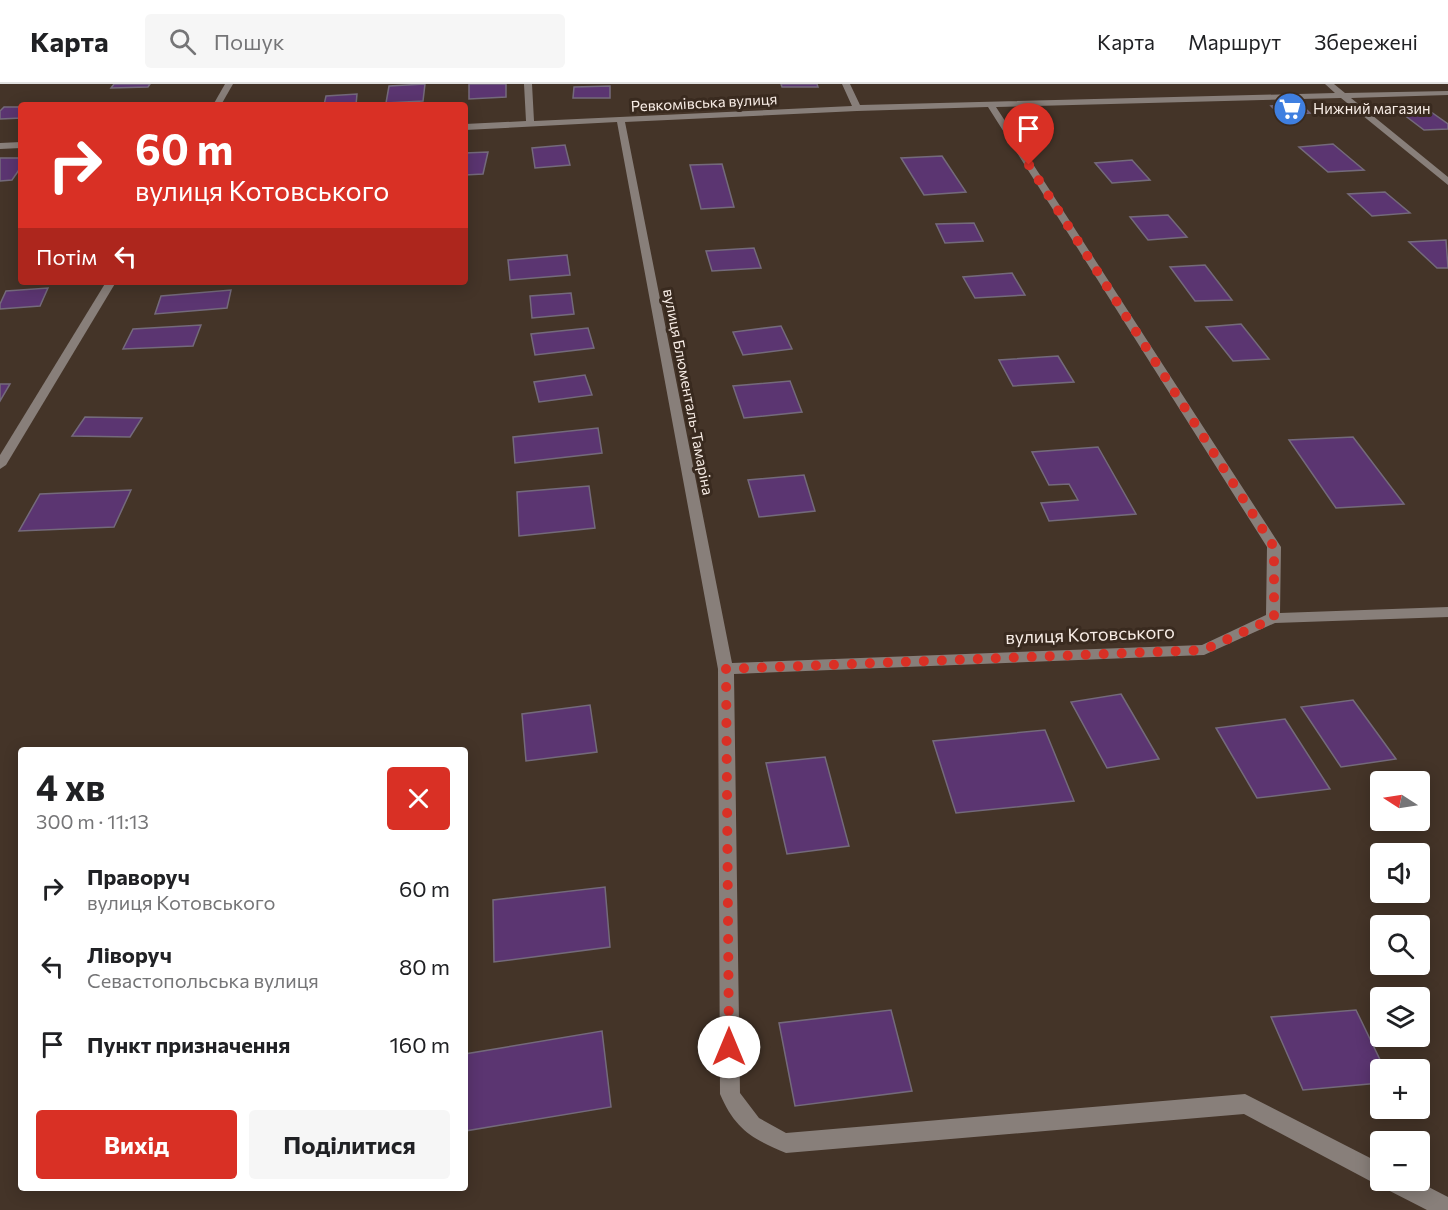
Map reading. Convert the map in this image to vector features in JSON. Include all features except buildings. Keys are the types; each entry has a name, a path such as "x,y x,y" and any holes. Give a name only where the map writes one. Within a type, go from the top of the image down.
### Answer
{"street":[{"path":"219,102 229,84"},
{"path":"528,84 530,125"},
{"path":"846,84 858,108"},
{"path":"1329,84 1448,182"},
{"name":"Ревкомівська вулиця","path":"468,128 858,108 1448,93"},
{"path":"991,105 1274,547 1274,618"},
{"name":"вулиця Блюменталь-Тамаріна","path":"621,121 726,669 730,1095 742,1119 760,1132 786,1143 1245,1104 1370,1169"},
{"path":"0,146 18,145"},
{"path":"0,465 109,285"},
{"name":"вулиця Котовського","path":"726,669 1204,650 1274,618 1448,612"},
{"path":"1413,1191 1448,1209"}],"place":[{"name":"Нижний магазин","path":"1290,109"}],"route":[{"path":"729,1047 726,669 1204,650 1274,618 1274,547 1029,165"}]}
